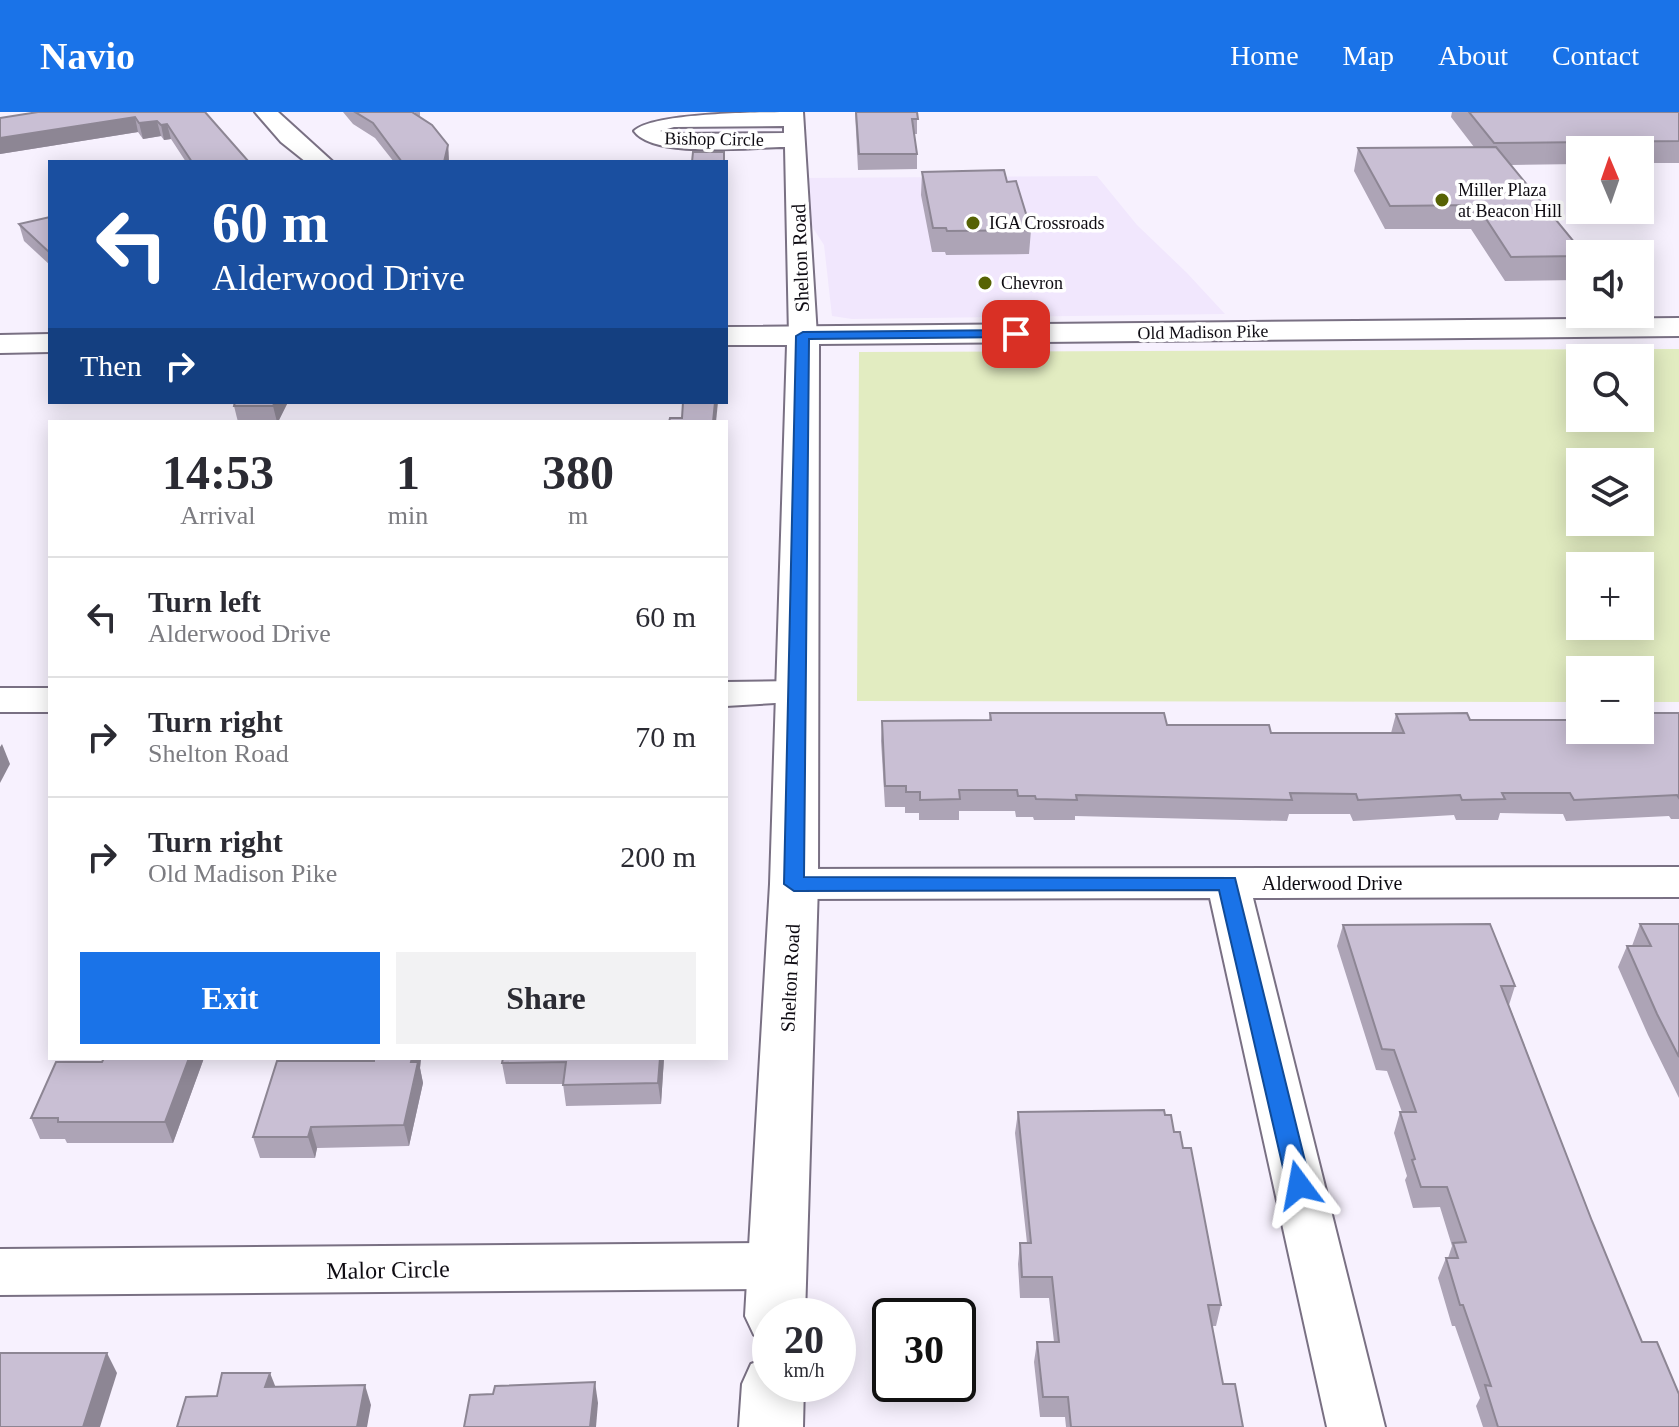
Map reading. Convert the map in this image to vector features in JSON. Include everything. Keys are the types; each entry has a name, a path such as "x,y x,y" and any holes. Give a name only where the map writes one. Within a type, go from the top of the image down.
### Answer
{"street":[{"path":"266,112 289,137 318,160"},
{"name":"Bishop Circle","path":"674,120 795,124 671,141 657,139 645,131 658,122 674,120"},
{"name":"Shelton Road","path":"776,1291 794,884 803,336 795,124"},
{"name":"Old Madison Pike","path":"728,336 1679,327"},
{"path":"0,344 48,343"},
{"path":"728,694 797,693"},
{"path":"0,700 48,700"},
{"name":"Alderwood Drive","path":"794,884 1679,882"},
{"path":"1228,883 1356,1427"},
{"name":"Malor Circle","path":"0,1272 776,1291"},
{"path":"771,1427 772,1402"}],"shaded area":[{"path":"1097,176 1137,225 1225,314 852,319 832,316 824,245 811,225 806,178"}],"green space":[{"path":"1566,349 1566,432 1654,432 1654,349 1679,349 1679,702 1654,702 1654,656 1566,656 1566,702 857,701 859,352"}],"building":[{"path":"38,112 205,112 247,160 191,160 167,124 161,125 157,121 139,123 135,117 0,138 0,118"},
{"path":"355,112 412,112 432,125 448,145 444,160 401,160 373,123"},
{"path":"856,112 917,112 918,119 912,119 917,154 859,154"},
{"path":"1469,112 1679,112 1679,141 1654,141 1654,136 1566,136 1566,142 1494,143"},
{"path":"1496,147 1572,240 1566,240 1566,256 1511,257 1477,205 1390,206 1358,148"},
{"path":"693,152 724,152 724,160 692,160"},
{"path":"1004,170 1007,182 1016,181 1031,230 947,231 946,228 933,228 922,172"},
{"path":"48,217 48,251 19,224"},
{"path":"234,404 274,404 273,406"},
{"path":"683,404 715,404 713,420 670,420 682,418"},
{"path":"990,713 1164,713 1167,725 1269,725 1271,733 1404,733 1396,714 1467,713 1470,720 1566,720 1566,744 1654,744 1654,713 1679,713 1679,798 1677,795 1574,800 1570,793 1502,793 1505,799 1462,800 1460,795 1358,800 1356,794 1290,793 1292,800 1076,795 1077,800 1018,796 1017,790 959,790 960,799 920,800 920,792 906,792 906,786 885,786 882,721 991,720"},
{"path":"1490,924 1515,986 1501,986 1592,1221 1642,1342 1657,1342 1679,1394 1679,1427 1498,1427 1485,1385 1491,1386 1446,1258 1458,1258 1453,1243 1466,1242 1447,1187 1421,1187 1400,1112 1416,1112 1394,1050 1382,1049 1343,925"},
{"path":"1640,924 1679,924 1679,1057 1627,946 1651,946"},
{"path":"188,1060 165,1122 58,1122 58,1118 31,1118 56,1062"},
{"path":"503,1060 660,1060 658,1083 563,1085 566,1062 502,1063"},
{"path":"277,1061 418,1062 404,1125 311,1127 308,1137 253,1137"},
{"path":"1164,1110 1165,1115 1171,1115 1174,1132 1180,1132 1183,1148 1191,1148 1221,1305 1208,1305 1223,1384 1235,1384 1243,1427 1071,1427 1068,1397 1043,1397 1037,1342 1059,1342 1052,1277 1022,1277 1020,1243 1031,1243 1018,1112"},
{"path":"0,1353 107,1353 83,1427 0,1427"},
{"path":"222,1373 270,1373 265,1387 365,1385 357,1427 177,1427 186,1397 217,1396"},
{"path":"595,1382 590,1427 464,1427 470,1395 493,1394 495,1386"}],"place":[{"name":"Miller Plaza at Beacon Hill","path":"1442,200"},
{"name":"IGA Crossroads","path":"973,223"},
{"name":"Chevron","path":"985,283"}],"route":[{"path":"1016,334 803,336 794,884 1228,883 1299,1185"}]}
